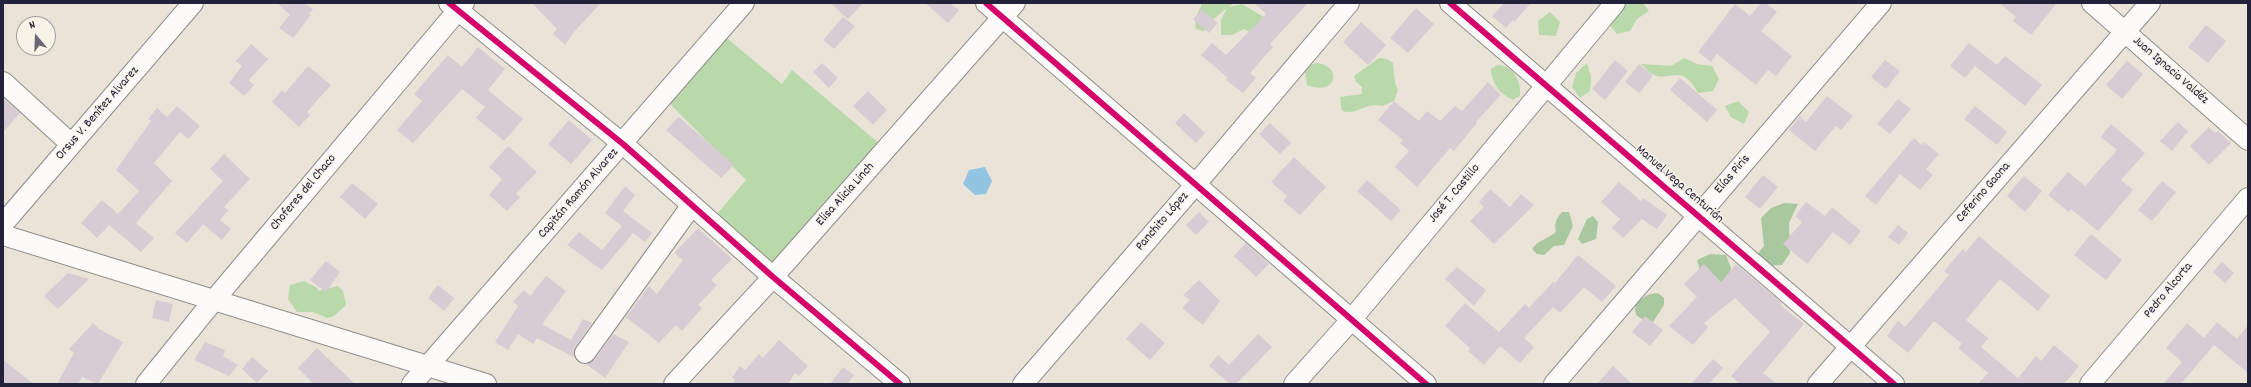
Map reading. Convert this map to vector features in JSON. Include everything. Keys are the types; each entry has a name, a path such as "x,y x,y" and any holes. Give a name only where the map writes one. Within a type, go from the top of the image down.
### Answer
{"street":[{"name":"Orsus V. Benítez Alvarez","path":"3,224 192,3"},
{"name":"Capitán Ramón Alvarez","path":"412,384 623,144 744,3"},
{"path":"986,3 1009,10 1195,185 1426,384"},
{"name":"Panchito López","path":"1023,384 1195,185 1349,3"},
{"name":"Manuel Vega Centurión","path":"1450,3 1894,384"},
{"name":"José T. Castillo","path":"1294,384 1351,320 1615,3"},
{"name":"Elías Piris","path":"1554,384 1881,3"},
{"name":"Juan Ignacio Valdéz","path":"2092,3 2248,140"},
{"name":"Ceferino Gaona","path":"1818,384 2150,3"},
{"path":"457,6 623,144 773,277 900,384"},
{"name":"Choferes del Chaco","path":"146,384 457,6"},
{"name":"Elisa Alicia Linch","path":"674,384 773,277 1009,10"},
{"path":"3,82 71,144"},
{"name":"Pedro Alcorta","path":"2090,384 2248,198"},
{"path":"585,353 692,205"},
{"path":"3,235 486,384"}],"green space":[{"path":"1202,3 1234,3 1229,7 1242,4 1267,19 1256,35 1244,29 1232,35 1221,35 1221,20 1227,8 1210,22 1209,29 1203,31 1196,29 1195,25"},
{"path":"1623,3 1643,3 1649,11 1637,19 1630,31 1617,34 1608,23"},
{"path":"1550,12 1560,22 1556,36 1539,35 1538,21"},
{"path":"723,35 782,84 792,70 881,145 773,266 717,214 746,180 668,102"},
{"path":"1379,58 1387,59 1393,63 1395,83 1398,90 1394,101 1382,106 1372,105 1352,112 1342,111 1340,97 1362,94 1362,87 1356,82 1354,76"},
{"path":"1684,58 1697,64 1712,66 1719,79 1713,91 1698,93 1692,83 1686,78 1680,75 1663,77 1657,76 1650,73 1641,64 1671,66"},
{"path":"1317,63 1326,66 1331,70 1333,75 1333,80 1325,87 1317,88 1307,85 1305,70 1310,65"},
{"path":"1587,63 1591,77 1590,91 1580,98 1572,87 1576,73"},
{"path":"1498,65 1508,68 1518,80 1520,85 1520,96 1513,100 1504,95 1497,88 1493,79 1491,69"},
{"path":"1738,101 1749,112 1744,124 1731,117 1725,106"},
{"path":"1784,203 1798,204 1789,223 1790,253 1782,265 1766,266 1756,256 1764,246 1761,218 1771,208"},
{"path":"1562,212 1569,212 1573,226 1564,245 1554,246 1544,255 1537,254 1532,249 1534,246 1556,232 1556,221"},
{"path":"1593,216 1598,222 1596,239 1582,244 1578,239 1587,219"},
{"path":"1710,254 1726,255 1731,268 1727,282 1714,283 1701,274 1697,260"},
{"path":"304,281 317,288 318,291 338,286 343,291 346,305 334,316 327,318 313,312 297,312 288,299 290,285"},
{"path":"1658,293 1664,298 1664,305 1653,322 1646,322 1636,315 1635,309 1637,301 1650,294"}],"water":[{"path":"985,167 992,181 986,194 975,195 963,184 969,170"}],"building":[{"path":"277,3 304,3 313,9 309,14 311,15 293,38 279,28 290,15"},
{"path":"532,3 601,3 574,32 565,45 553,34 557,29"},
{"path":"830,3 863,3 848,19"},
{"path":"925,3 950,3 959,10 948,23"},
{"path":"1254,3 1308,3 1270,44 1273,47 1250,73 1256,78 1243,93 1226,80 1228,78 1201,55 1212,43 1226,55 1266,14"},
{"path":"1504,3 1531,3 1514,22 1513,20 1506,28 1492,16"},
{"path":"1761,3 1766,3 1777,12 1761,31 1792,56 1776,76 1768,70 1756,85 1717,54 1711,62 1698,52 1735,4 1750,16"},
{"path":"1999,3 2057,3 2031,35 2013,21 2016,17"},
{"path":"1416,8 1434,24 1408,53 1390,38"},
{"path":"1202,10 1218,23 1209,33 1193,19"},
{"path":"843,17 855,26 834,49 823,40"},
{"path":"1361,22 1386,45 1368,65 1343,42"},
{"path":"2206,25 2226,41 2208,63 2188,47"},
{"path":"1969,43 1997,65 2005,56 2042,85 2025,106 1975,66 1965,78 1950,66"},
{"path":"251,44 268,59 249,80 254,85 244,96 229,83 242,66 236,61"},
{"path":"478,47 505,69 488,90 523,119 504,141 476,118 485,107 462,89 413,143 397,130 422,101 414,94 448,55 462,67"},
{"path":"1615,60 1628,71 1605,100 1592,89"},
{"path":"1885,60 1900,71 1886,89 1871,77"},
{"path":"2127,61 2143,74 2122,99 2106,85"},
{"path":"822,63 838,78 829,88 813,72"},
{"path":"1639,64 1653,76 1639,93 1625,82"},
{"path":"308,66 331,85 307,112 310,115 299,127 272,102 282,90 285,93"},
{"path":"1680,78 1717,110 1707,122 1670,90"},
{"path":"1488,82 1501,95 1476,122 1477,123 1454,151 1450,148 1417,187 1395,167 1409,151 1400,143 1403,140 1378,120 1394,101 1419,121 1427,111 1440,121 1455,106 1462,111"},
{"path":"868,91 887,110 873,125 853,106"},
{"path":"1827,96 1853,116 1841,130 1836,126 1815,151 1789,130 1800,116 1806,122"},
{"path":"3,98 20,113 3,132"},
{"path":"1898,99 1911,109 1890,134 1877,124"},
{"path":"177,106 200,126 188,139 180,132 154,163 172,181 136,223 154,238 141,252 109,225 97,238 81,223 102,200 118,214 139,191 116,170 151,121 148,119 157,108 167,117"},
{"path":"1975,106 2007,132 1997,145 1964,119"},
{"path":"1184,113 1205,133 1196,143 1175,123"},
{"path":"679,117 734,165 721,178 666,130"},
{"path":"569,120 592,140 571,164 548,144"},
{"path":"2178,122 2188,131 2172,151 2160,141"},
{"path":"1270,123 1291,143 1280,154 1259,134"},
{"path":"2111,124 2145,153 2121,180 2133,190 2098,231 2071,209 2069,212 2048,195 2068,172 2085,186 2117,150 2101,137"},
{"path":"2209,127 2215,133 2218,131 2231,143 2209,165 2190,146"},
{"path":"1914,138 1922,145 1924,142 1939,154 1926,169 1933,175 1920,190 1900,174 1876,205 1865,196"},
{"path":"508,146 537,172 516,194 520,197 507,211 489,195 502,179 489,167"},
{"path":"224,154 250,179 224,207 228,210 220,220 231,229 222,240 203,224 187,243 175,233 223,181 210,169"},
{"path":"1294,157 1326,187 1300,215 1283,201 1287,196 1271,182"},
{"path":"1763,175 1778,187 1760,209 1745,197"},
{"path":"2024,176 2042,191 2025,212 2007,196"},
{"path":"1367,180 1401,210 1391,221 1357,191"},
{"path":"2162,181 2176,192 2152,221 2138,210"},
{"path":"1619,182 1641,201 1643,198 1667,215 1657,229 1642,219 1623,238 1612,228 1620,219 1601,202"},
{"path":"352,183 378,204 365,219 340,197"},
{"path":"625,186 635,195 623,211 652,233 645,242 633,233 602,270 567,245 579,232 602,250 622,226 605,213"},
{"path":"1490,189 1510,207 1521,194 1534,205 1494,244 1470,221 1484,207 1479,202"},
{"path":"1806,202 1825,216 1832,207 1861,231 1850,245 1833,232 1807,264 1783,244 1802,222 1795,216"},
{"path":"1199,212 1209,222 1196,235 1186,225"},
{"path":"1898,225 1908,233 1899,245 1888,237"},
{"path":"698,228 732,259 711,280 717,285 698,305 702,308 682,331 676,325 659,343 626,317 649,286 657,294 683,260 674,253"},
{"path":"2091,234 2122,260 2106,280 2074,255"},
{"path":"1979,236 2050,296 2038,311 2000,279 1966,320 1988,338 1981,347 2018,378 2036,356 2041,361 2054,345 2079,366 2064,384 1978,384 1988,373 1958,348 1962,344 1934,321 1908,353 1887,336 1898,321 1905,327 1949,275 1944,271 1963,249 1966,252"},
{"path":"1246,243 1269,264 1256,277 1234,256"},
{"path":"1578,255 1616,286 1602,302 1584,287 1560,313 1553,307 1524,338 1534,347 1520,363 1500,346 1484,365 1468,351 1470,348 1445,326 1465,303 1499,332 1525,304 1529,308 1553,282 1555,283"},
{"path":"326,261 340,272 326,292 310,280"},
{"path":"2222,262 2234,273 2225,283 2213,272"},
{"path":"1704,264 1721,282 1736,264 1782,303 1780,305 1804,324 1763,373 1777,384 1740,384 1731,376 1770,332 1735,298 1704,323 1708,327 1693,345 1669,326 1697,297 1684,284"},
{"path":"1457,267 1486,290 1474,306 1445,279"},
{"path":"68,273 89,279 58,309 44,296"},
{"path":"546,276 566,291 542,324 571,340 583,319 592,323 575,347 574,357 537,338 533,344 518,334 508,350 495,342 518,306 513,302 524,290 530,296"},
{"path":"1199,280 1220,301 1203,325 1182,308 1190,300 1183,295"},
{"path":"438,285 454,298 444,311 428,298"},
{"path":"156,300 173,304 169,322 152,318"},
{"path":"1645,316 1663,330 1650,346 1632,332"},
{"path":"1141,322 1165,343 1150,360 1126,339"},
{"path":"2217,322 2237,339 2248,325 2248,373 2214,345 2181,384 2163,384 2182,362 2166,348 2187,323 2204,338"},
{"path":"93,323 99,329 123,342 98,384 82,377 78,384 57,384 74,353 69,349"},
{"path":"613,334 629,342 605,378 586,364 594,360"},
{"path":"1258,334 1272,347 1236,384 1230,384 1209,366 1218,355 1229,365"},
{"path":"779,340 808,366 799,376 795,373 788,384 732,384 735,380 732,378 740,366 745,370 759,354 763,358"},
{"path":"205,342 225,350 223,356 238,365 229,376 194,360"},
{"path":"317,348 355,384 314,384 298,368"},
{"path":"252,357 268,371 257,383 242,369"},
{"path":"1713,359 1723,368 1709,384 1691,384"},
{"path":"3,360 34,384 3,384"},
{"path":"1613,366 1632,384 1597,384"},
{"path":"843,367 854,375 847,384 830,384"}],"cycle path":[{"path":"449,3 623,144 773,277 900,384"},
{"path":"986,3 1426,384"},
{"path":"1450,3 1894,384"}]}
